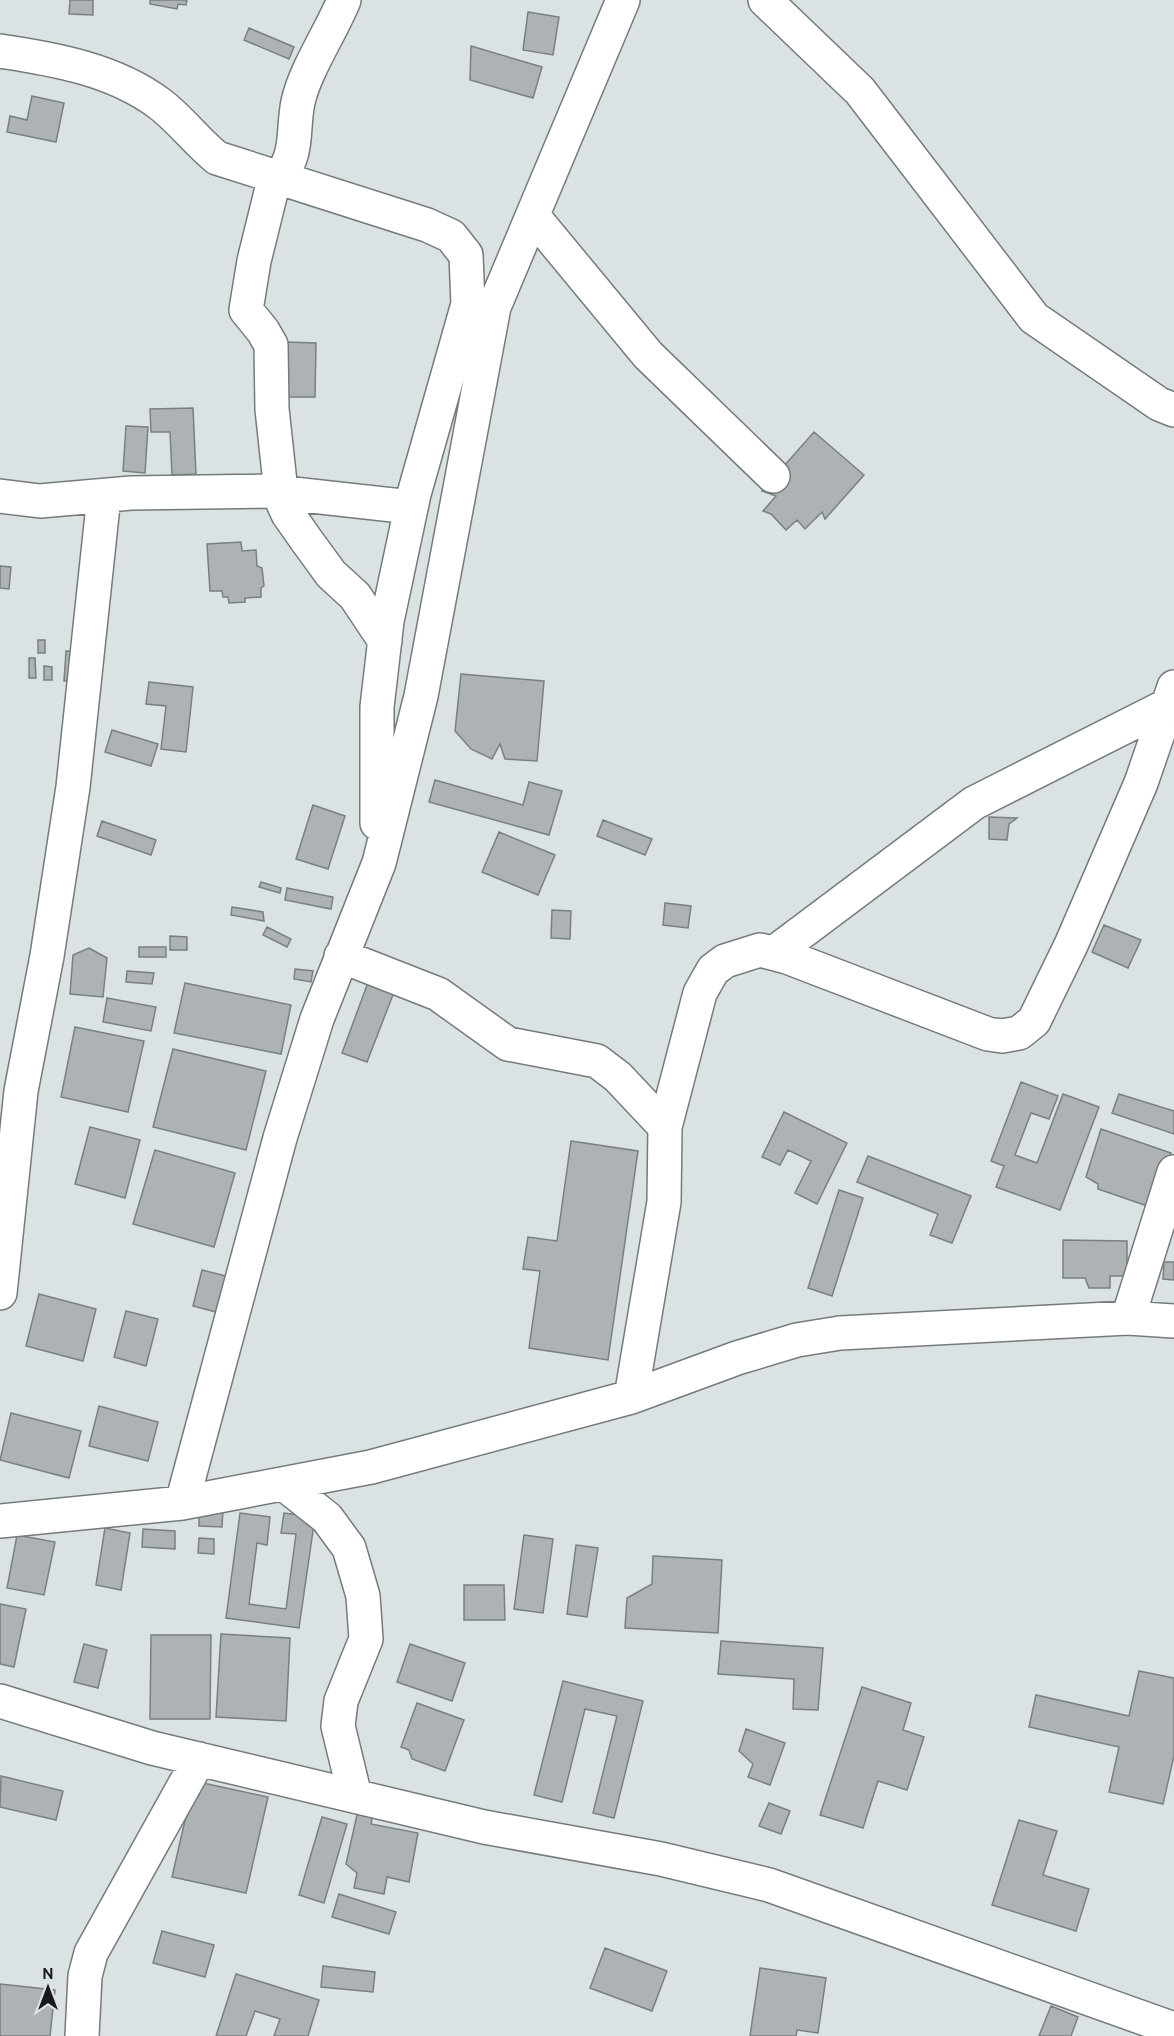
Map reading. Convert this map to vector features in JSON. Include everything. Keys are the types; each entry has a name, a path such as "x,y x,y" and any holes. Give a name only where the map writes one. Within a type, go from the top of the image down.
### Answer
{"street":[{"path":"344,0 329,36 307,77 298,103 294,152 278,177 254,261 246,310 271,345 272,410 279,492 288,514 331,574 355,596 385,641"},
{"path":"183,1503 280,1138 317,1019 379,862 421,696 494,307 623,0"},
{"path":"765,0 860,91 1034,318 1159,404 1174,410"},
{"path":"0,51 43,57 122,80 161,105 199,144 218,158 427,225 451,236 466,255 468,304 411,507 385,641 377,707 379,862"},
{"path":"533,216 648,354 772,476"},
{"path":"0,496 40,501 131,493 279,492 411,507"},
{"path":"0,1293 21,1091 47,956 73,787 104,496"},
{"path":"774,953 974,803 1172,698"},
{"path":"631,1397 664,1202 665,1127 697,1002 713,970 725,962 760,950 774,953 988,1034 1002,1036 1019,1033 1034,1021 1071,945 1141,783 1172,698"},
{"path":"341,956 438,994 508,1044 597,1061 618,1077 665,1127"},
{"path":"1128,1318 1174,1172"},
{"path":"0,1521 183,1503 371,1467 631,1397 737,1358 797,1340 840,1333 1128,1318 1174,1321"},
{"path":"284,1484 327,1518 349,1548 363,1596 366,1639 341,1701 338,1726 355,1796"},
{"path":"0,1701 152,1748 483,1827 661,1859 769,1885 1174,2029"},
{"path":"82,2036 85,1976 91,1953 200,1759"}],"building":[{"path":"70,0 93,0 93,15 69,14"},
{"path":"150,0 187,0 186,5 178,4 177,9 150,4"},
{"path":"528,12 559,17 553,55 523,50"},
{"path":"249,28 294,47 289,59 244,40"},
{"path":"471,46 542,67 533,98 470,80"},
{"path":"32,96 64,103 56,142 7,132 10,116 27,120"},
{"path":"286,342 316,343 315,397 286,397"},
{"path":"193,408 196,474 172,475 170,432 151,432 150,409"},
{"path":"126,426 148,427 145,473 123,471"},
{"path":"814,432 864,475 825,519 822,512 805,529 797,520 786,530 771,514 763,511 776,496 762,491"},
{"path":"241,542 242,551 256,550 257,566 262,568 264,586 261,588 261,597 245,598 245,602 229,603 228,597 223,597 222,591 210,591 207,544"},
{"path":"0,566 11,567 9,589 0,588"},
{"path":"38,640 45,640 45,653 38,653"},
{"path":"66,651 75,652 73,681 64,681"},
{"path":"29,658 35,658 36,678 29,678"},
{"path":"44,666 52,667 52,680 44,680"},
{"path":"461,674 544,681 537,761 505,759 500,744 492,759 471,749 455,731"},
{"path":"149,682 193,687 186,752 161,749 166,706 146,704"},
{"path":"112,730 158,744 151,766 105,752"},
{"path":"435,780 523,805 529,782 562,791 549,835 429,802"},
{"path":"313,805 345,816 328,869 296,859"},
{"path":"989,817 1017,818 1009,824 1007,840 989,839"},
{"path":"603,820 652,839 645,855 597,836"},
{"path":"102,821 156,840 151,855 97,836"},
{"path":"499,832 555,855 538,895 482,872"},
{"path":"261,882 281,888 280,893 259,887"},
{"path":"287,888 333,897 331,909 285,900"},
{"path":"665,903 691,906 688,928 663,925"},
{"path":"232,907 263,912 264,921 231,915"},
{"path":"552,910 571,911 570,939 551,938"},
{"path":"1104,925 1141,940 1128,968 1092,952"},
{"path":"267,927 291,939 287,947 263,935"},
{"path":"170,936 187,937 187,950 170,950"},
{"path":"139,947 166,947 166,957 139,957"},
{"path":"89,948 107,958 103,997 70,994 73,955"},
{"path":"295,969 313,971 311,982 294,979"},
{"path":"127,971 154,973 152,984 126,982"},
{"path":"370,977 396,987 367,1062 342,1053"},
{"path":"185,983 291,1005 281,1054 174,1033"},
{"path":"107,998 156,1007 151,1031 103,1022"},
{"path":"75,1027 144,1041 128,1112 61,1097"},
{"path":"173,1049 266,1071 246,1150 153,1127"},
{"path":"1021,1082 1058,1096 1049,1119 1031,1113 1015,1155 1037,1163 1063,1094 1099,1107 1060,1210 996,1187 1004,1166 991,1161"},
{"path":"1119,1094 1174,1111 1174,1134 1112,1113"},
{"path":"784,1112 847,1143 817,1204 795,1193 811,1161 788,1150 780,1165 762,1157"},
{"path":"90,1127 140,1140 125,1198 75,1184"},
{"path":"1101,1129 1171,1153 1153,1208 1098,1189 1098,1184 1086,1177"},
{"path":"571,1141 638,1151 608,1360 529,1348 540,1271 523,1269 528,1237 557,1241"},
{"path":"155,1150 235,1173 214,1247 133,1224"},
{"path":"868,1156 971,1196 952,1243 930,1235 938,1214 857,1182"},
{"path":"839,1190 863,1198 832,1296 808,1288"},
{"path":"1063,1240 1127,1241 1127,1276 1110,1276 1110,1288 1089,1288 1085,1278 1063,1278"},
{"path":"1164,1262 1174,1262 1174,1280 1163,1279"},
{"path":"202,1270 226,1276 216,1312 193,1306"},
{"path":"39,1294 96,1309 83,1361 26,1346"},
{"path":"126,1311 158,1319 146,1366 114,1357"},
{"path":"99,1406 158,1422 148,1461 89,1446"},
{"path":"11,1413 81,1431 69,1478 0,1460"},
{"path":"199,1509 223,1510 222,1527 199,1526"},
{"path":"240,1513 270,1517 267,1545 257,1543 249,1604 286,1609 296,1534 281,1533 284,1513 315,1517 299,1628 226,1618"},
{"path":"105,1528 130,1533 121,1590 96,1585"},
{"path":"143,1529 175,1531 175,1549 142,1547"},
{"path":"17,1535 55,1542 44,1595 7,1588"},
{"path":"524,1535 553,1539 543,1613 514,1609"},
{"path":"199,1538 214,1539 214,1554 198,1553"},
{"path":"576,1545 598,1548 587,1617 567,1614"},
{"path":"653,1556 722,1560 718,1633 625,1628 627,1598 652,1584"},
{"path":"464,1585 504,1585 505,1620 464,1620"},
{"path":"0,1604 26,1609 14,1667 0,1664"},
{"path":"221,1634 290,1638 286,1721 216,1717"},
{"path":"151,1635 211,1635 210,1719 150,1719"},
{"path":"721,1641 823,1648 818,1710 793,1709 794,1679 718,1674"},
{"path":"84,1644 107,1650 98,1688 74,1682"},
{"path":"410,1644 465,1663 452,1701 397,1682"},
{"path":"1139,1671 1174,1678 1174,1756 1163,1804 1109,1792 1119,1747 1029,1727 1036,1695 1129,1716"},
{"path":"563,1681 643,1701 614,1818 593,1813 617,1716 585,1709 562,1802 534,1795"},
{"path":"862,1687 911,1703 903,1730 924,1737 907,1790 878,1781 863,1828 820,1815"},
{"path":"417,1703 464,1720 445,1771 412,1759 409,1750 401,1747"},
{"path":"746,1729 785,1743 770,1785 748,1777 753,1764 739,1751"},
{"path":"1,1776 63,1791 56,1820 0,1807"},
{"path":"194,1781 268,1797 246,1893 172,1877"},
{"path":"361,1797 376,1800 371,1824 418,1833 409,1882 387,1877 384,1894 354,1888 357,1873 346,1864"},
{"path":"769,1803 790,1811 781,1834 759,1826"},
{"path":"322,1817 347,1824 324,1903 299,1895"},
{"path":"1019,1820 1057,1831 1043,1875 1089,1889 1076,1931 992,1905"},
{"path":"339,1894 396,1912 389,1934 332,1917"},
{"path":"162,1931 214,1945 205,1977 153,1963"},
{"path":"605,1948 667,1971 652,2011 590,1988"},
{"path":"323,1966 375,1972 373,1992 321,1987"},
{"path":"760,1968 826,1978 818,2033 797,2030 796,2036 750,2036"},
{"path":"236,1974 319,2000 308,2036 274,2036 280,2019 255,2011 246,2036 216,2036"},
{"path":"0,1984 55,1990 50,2036 0,2036"},
{"path":"1051,2006 1078,2017 1071,2036 1039,2036"}]}
